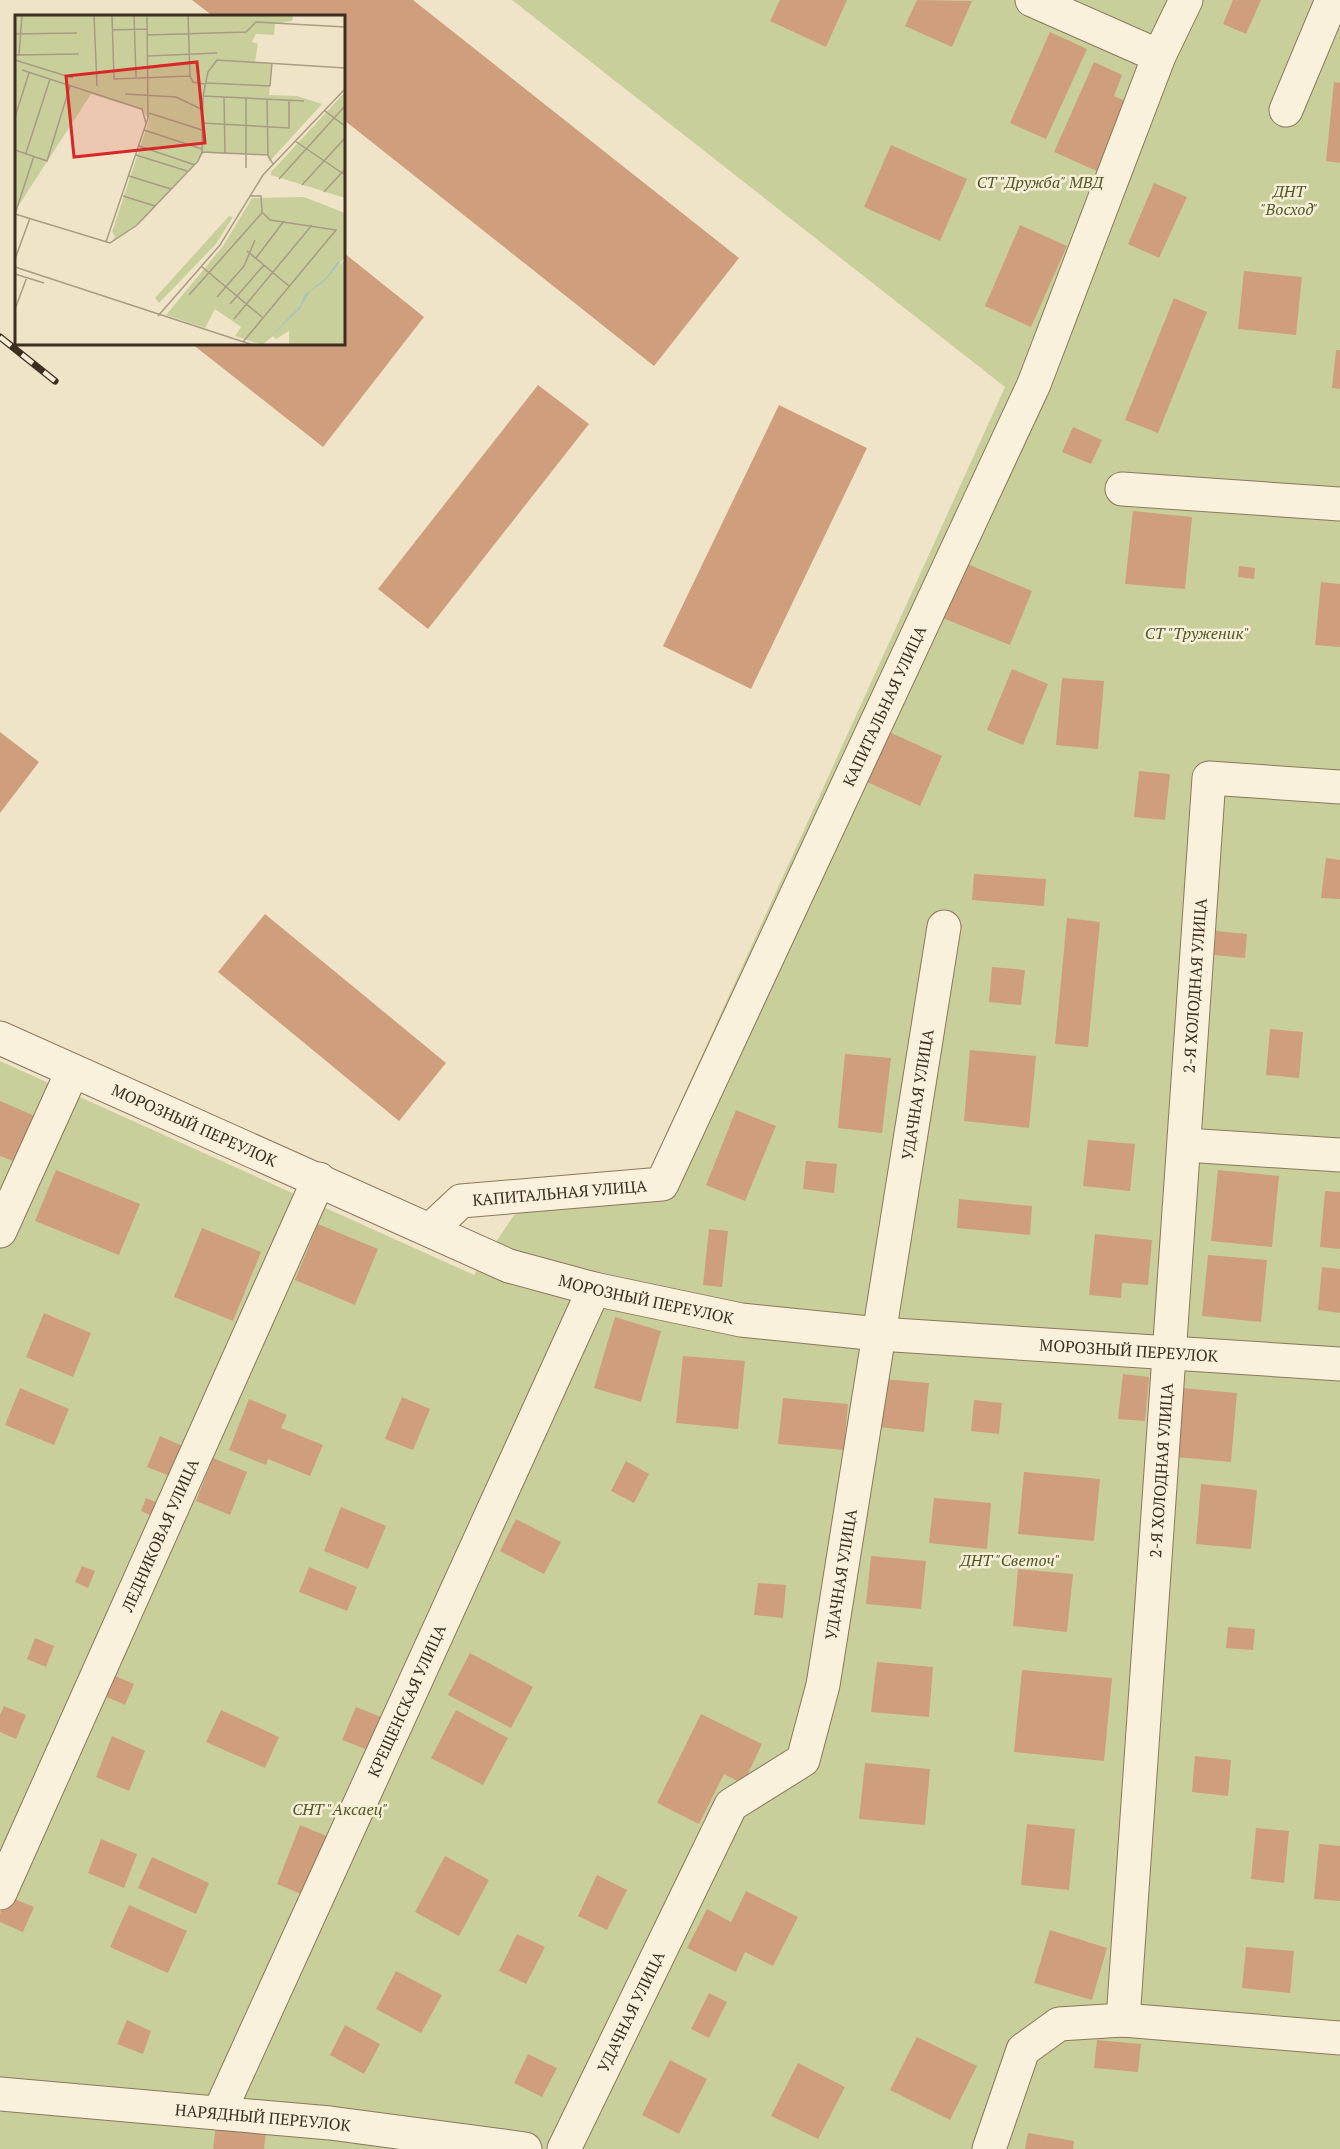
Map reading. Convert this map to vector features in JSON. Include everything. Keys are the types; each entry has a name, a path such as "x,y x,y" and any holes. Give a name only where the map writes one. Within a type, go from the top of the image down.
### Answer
{"street":[{"path":"1032,0 1159,56"},
{"name":"КАПИТАЛЬНАЯ УЛИЦА","path":"431,1229 461,1201 662,1184 1034,384 1159,56 1186,0"},
{"path":"1286,110 1332,0"},
{"path":"1122,489 1340,504"},
{"name":"2-Я ХОЛОДНАЯ УЛИЦА","path":"1123,2020 1209,778 1340,787"},
{"name":"УДАЧНАЯ УЛИЦА","path":"564,2149 731,1805 803,1760 823,1685 944,927"},
{"name":"МОРОЗНЫЙ ПЕРЕУЛОК","path":"0,1038 72,1072 431,1229 509,1266 594,1289 741,1320 879,1334 1340,1364"},
{"path":"0,1231 72,1072"},
{"path":"1185,1145 1340,1155"},
{"name":"ЛЕДНИКОВАЯ УЛИЦА","path":"0,1893 319,1179"},
{"name":"КРЕЩЕНСКАЯ УЛИЦА","path":"219,2113 594,1289"},
{"path":"988,2149 1023,2050 1059,2025 1123,2020 1340,2038"},
{"name":"НАРЯДНЫЙ ПЕРЕУЛОК","path":"0,2094 219,2113 328,2136 525,2149"}],"green space":[{"path":"512,0 1340,0 1340,2149 0,2149 0,1061 474,1275 514,1215 648,1174 1005,387"}],"building":[{"path":"192,0 413,0 739,258 654,366 345,121 345,15 212,15"},
{"path":"780,0 847,0 826,47 770,21"},
{"path":"917,0 972,1 952,47 905,26"},
{"path":"1233,0 1261,0 1246,34 1223,24"},
{"path":"1050,32 1087,49 1046,139 1010,123"},
{"path":"1094,62 1122,75 1114,96 1130,103 1099,172 1054,152"},
{"path":"1334,82 1340,83 1340,163 1326,161"},
{"path":"891,145 967,179 940,241 864,207"},
{"path":"1154,183 1187,197 1159,258 1128,244"},
{"path":"1020,225 1067,246 1031,327 985,306"},
{"path":"345,254 424,317 323,447 193,345 345,345"},
{"path":"1244,271 1302,277 1296,335 1238,329"},
{"path":"1174,298 1207,312 1158,433 1125,420"},
{"path":"1336,350 1340,350 1340,389 1332,388"},
{"path":"538,385 589,424 428,629 378,589"},
{"path":"779,405 867,448 751,689 663,646"},
{"path":"1073,427 1102,440 1091,464 1062,452"},
{"path":"1133,511 1192,517 1185,589 1125,584"},
{"path":"958,560 1032,591 1010,645 935,615"},
{"path":"1239,566 1255,568 1254,579 1238,577"},
{"path":"1321,582 1340,584 1340,647 1315,645"},
{"path":"1012,669 1048,684 1023,745 987,730"},
{"path":"1062,678 1104,681 1098,749 1056,745"},
{"path":"0,732 39,762 0,813"},
{"path":"889,732 942,756 920,806 867,782"},
{"path":"1139,771 1170,774 1165,820 1134,817"},
{"path":"1326,858 1340,860 1340,899 1321,898"},
{"path":"974,874 1046,879 1044,906 972,900"},
{"path":"265,914 446,1063 399,1121 218,972"},
{"path":"1067,918 1100,922 1088,1047 1055,1044"},
{"path":"1216,931 1247,934 1245,958 1214,955"},
{"path":"992,967 1025,970 1021,1005 989,1002"},
{"path":"1270,1029 1303,1032 1299,1078 1266,1075"},
{"path":"970,1050 1036,1056 1029,1128 964,1121"},
{"path":"845,1054 891,1058 882,1133 838,1128"},
{"path":"0,1101 35,1116 16,1162 0,1156"},
{"path":"736,1110 776,1126 745,1201 706,1185"},
{"path":"1088,1140 1135,1144 1130,1191 1083,1186"},
{"path":"806,1161 837,1164 834,1193 803,1189"},
{"path":"56,1170 140,1204 119,1255 35,1221"},
{"path":"1218,1170 1279,1176 1272,1247 1211,1241"},
{"path":"1325,1191 1340,1192 1340,1249 1320,1247"},
{"path":"959,1199 1032,1206 1030,1235 957,1228"},
{"path":"318,1224 378,1249 355,1305 295,1280"},
{"path":"202,1228 261,1252 233,1321 174,1297"},
{"path":"709,1229 728,1231 722,1287 703,1285"},
{"path":"1095,1234 1152,1240 1148,1285 1122,1283 1121,1298 1089,1295"},
{"path":"1208,1255 1267,1260 1261,1322 1202,1316"},
{"path":"1322,1267 1340,1269 1340,1313 1318,1310"},
{"path":"44,1313 91,1333 73,1377 26,1357"},
{"path":"615,1317 661,1331 641,1402 594,1388"},
{"path":"683,1356 745,1361 738,1429 676,1423"},
{"path":"1123,1374 1149,1377 1145,1421 1118,1419"},
{"path":"883,1379 929,1383 924,1432 878,1427"},
{"path":"20,1388 69,1409 54,1445 5,1425"},
{"path":"1182,1388 1237,1393 1231,1462 1175,1457"},
{"path":"402,1397 430,1409 413,1450 385,1439"},
{"path":"783,1398 848,1404 844,1450 778,1444"},
{"path":"249,1399 287,1415 281,1428 323,1445 310,1476 268,1459 266,1465 229,1450"},
{"path":"974,1400 1002,1403 999,1434 971,1431"},
{"path":"160,1436 187,1448 175,1478 147,1467"},
{"path":"213,1458 247,1472 230,1515 196,1501"},
{"path":"626,1461 649,1474 634,1503 611,1491"},
{"path":"1024,1472 1100,1479 1094,1541 1018,1534"},
{"path":"1201,1484 1257,1490 1251,1549 1196,1544"},
{"path":"146,1498 163,1505 157,1518 141,1511"},
{"path":"934,1498 991,1503 987,1549 929,1543"},
{"path":"341,1507 386,1526 368,1569 324,1551"},
{"path":"516,1519 561,1542 544,1574 500,1551"},
{"path":"871,1556 926,1561 921,1609 866,1604"},
{"path":"82,1566 95,1571 88,1588 75,1582"},
{"path":"309,1567 357,1587 347,1611 299,1592"},
{"path":"1018,1569 1073,1574 1067,1632 1013,1626"},
{"path":"758,1583 786,1585 783,1618 754,1615"},
{"path":"1228,1627 1255,1629 1253,1650 1226,1648"},
{"path":"35,1638 54,1646 46,1667 27,1659"},
{"path":"470,1653 533,1687 511,1728 448,1695"},
{"path":"877,1662 933,1667 929,1717 871,1712"},
{"path":"1022,1670 1112,1678 1104,1761 1014,1752"},
{"path":"111,1674 134,1684 125,1705 102,1695"},
{"path":"4,1706 26,1715 16,1739 0,1732 0,1715"},
{"path":"356,1707 381,1717 368,1750 342,1740"},
{"path":"221,1710 279,1737 265,1768 206,1742"},
{"path":"456,1710 508,1738 483,1785 431,1758"},
{"path":"701,1714 762,1744 743,1784 724,1774 699,1824 657,1803"},
{"path":"112,1736 145,1751 129,1791 96,1777"},
{"path":"1195,1756 1231,1760 1228,1796 1192,1792"},
{"path":"865,1763 930,1769 925,1825 859,1819"},
{"path":"1027,1824 1075,1829 1069,1890 1021,1885"},
{"path":"300,1825 334,1839 311,1898 277,1884"},
{"path":"1256,1828 1289,1831 1284,1883 1251,1879"},
{"path":"101,1839 137,1854 124,1888 88,1873"},
{"path":"1319,1844 1340,1846 1340,1901 1314,1899"},
{"path":"445,1856 489,1880 459,1936 415,1912"},
{"path":"152,1857 209,1883 196,1914 138,1888"},
{"path":"597,1875 627,1890 607,1930 578,1916"},
{"path":"746,1891 798,1917 773,1966 745,1952 736,1972 687,1948 707,1909 731,1922"},
{"path":"7,1896 34,1907 23,1932 0,1922 0,1914"},
{"path":"129,1905 187,1931 168,1973 110,1947"},
{"path":"1050,1930 1107,1948 1092,2000 1034,1983"},
{"path":"517,1934 545,1947 526,1984 499,1971"},
{"path":"1246,1947 1294,1951 1290,1993 1242,1988"},
{"path":"396,1971 442,1995 421,2033 376,2009"},
{"path":"709,1993 727,2002 709,2038 691,2029"},
{"path":"127,2020 151,2031 143,2054 117,2044"},
{"path":"345,2025 380,2044 364,2074 330,2055"},
{"path":"917,2037 977,2066 950,2120 890,2090"},
{"path":"1097,2040 1141,2044 1138,2072 1094,2068"},
{"path":"528,2054 557,2068 542,2097 514,2083"},
{"path":"670,2060 707,2079 679,2134 642,2115"},
{"path":"798,2063 845,2087 818,2139 771,2116"},
{"path":"216,2125 266,2131 264,2149 213,2149"},
{"path":"1028,2133 1074,2141 1073,2149 1025,2149"}],"railway":[{"path":"0,337 55,381"}],"park label":[{"name":"СТ \"Дружба\" МВД","path":"1040,182"},
{"name":"ДНТ \"Восход\"","path":"1289,200"},
{"name":"СТ \"Труженик\"","path":"1197,633"},
{"name":"ДНТ \"Светоч\"","path":"1010,1560"},
{"name":"СНТ \"Аксаец\"","path":"340,1809"}]}
